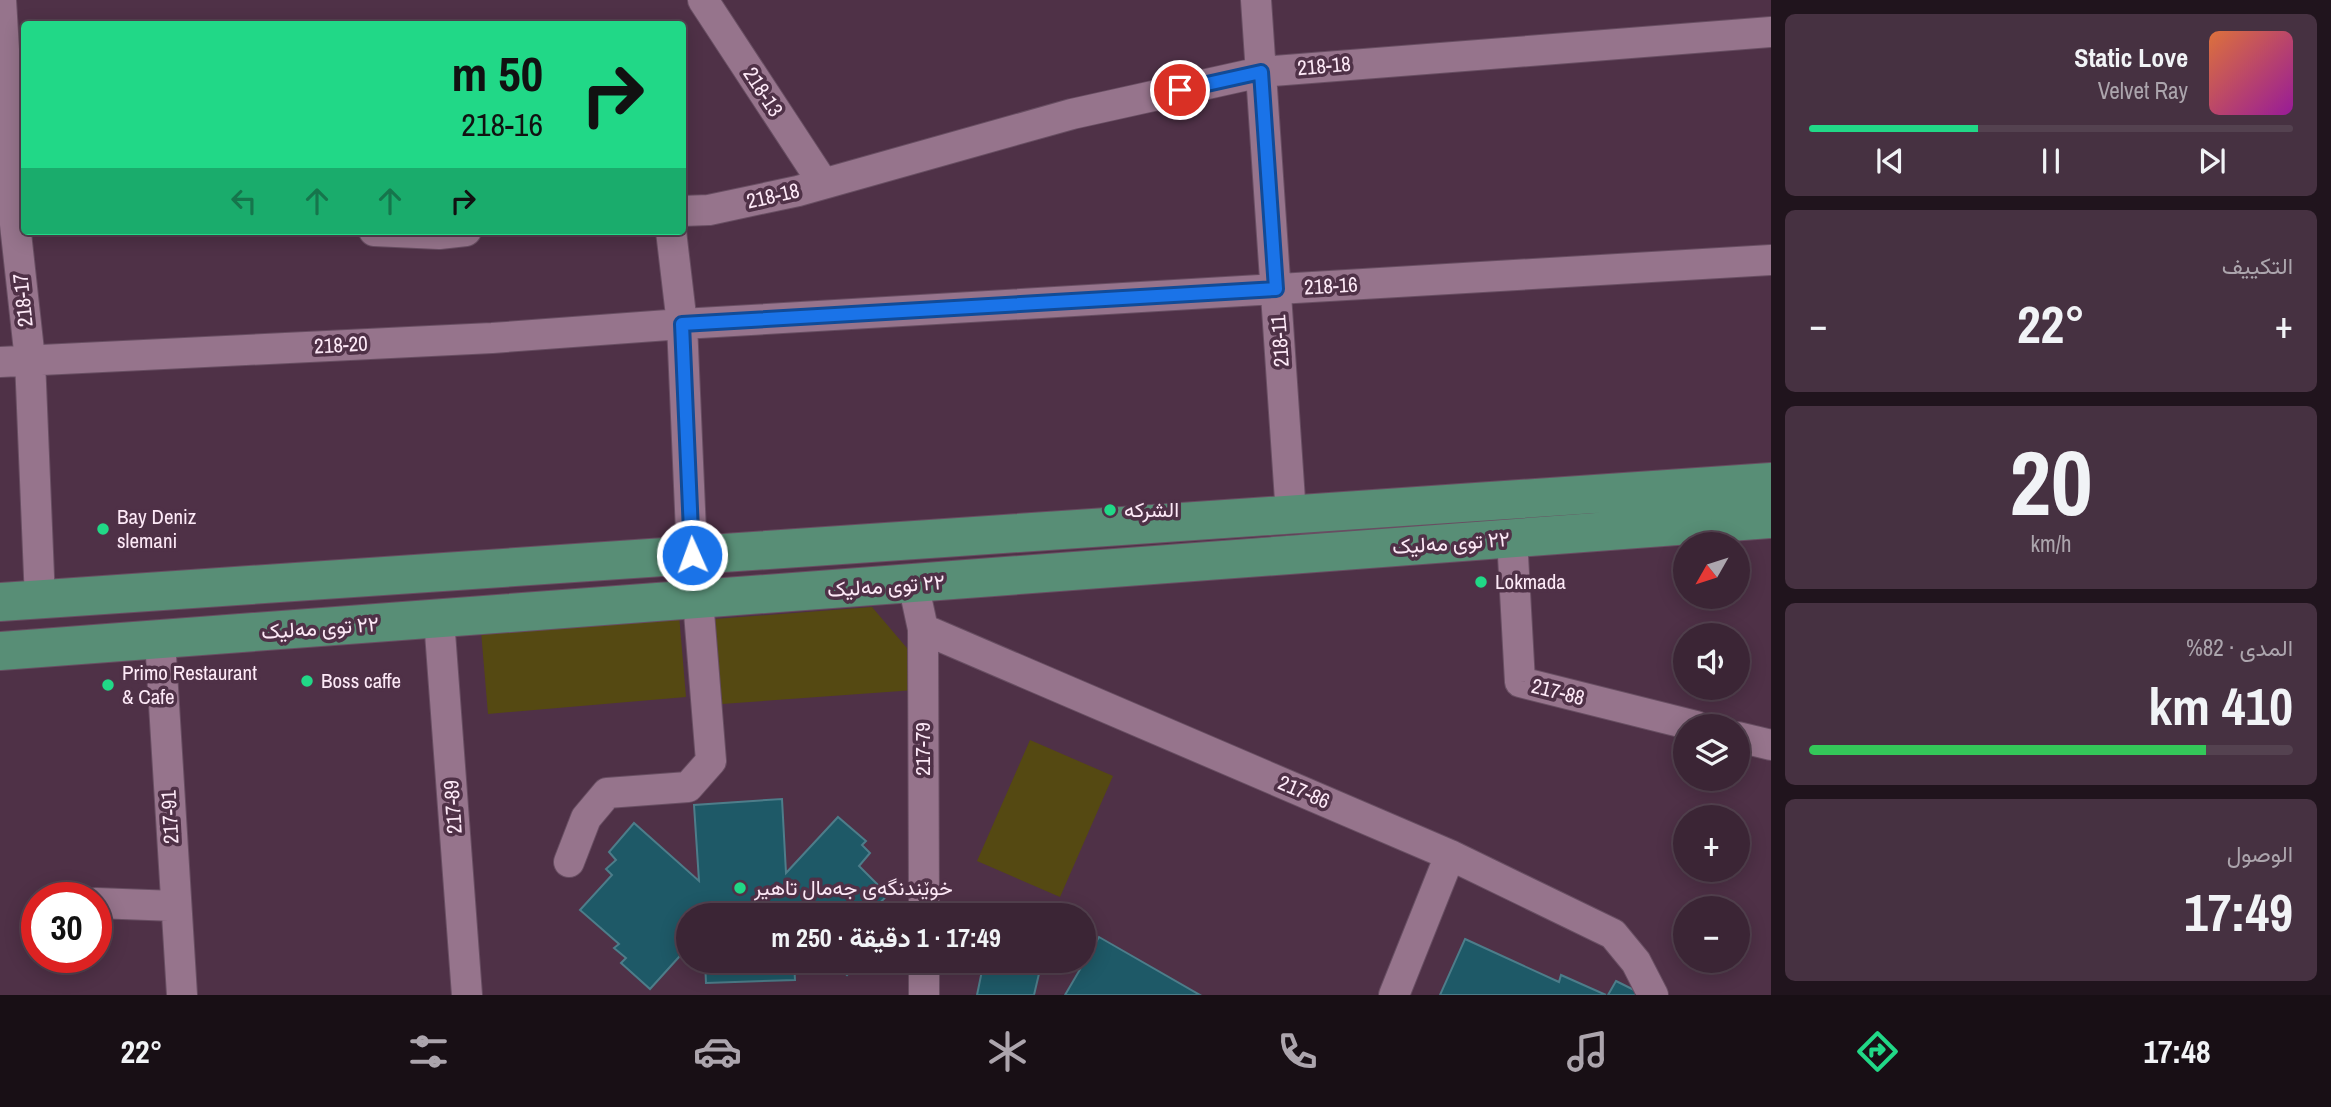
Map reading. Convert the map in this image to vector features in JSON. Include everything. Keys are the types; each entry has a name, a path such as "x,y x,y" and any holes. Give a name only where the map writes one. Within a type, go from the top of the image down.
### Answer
{"main road":[{"name":"٢٢ توی مەلیک","path":"0,602 1771,482"},
{"name":"٢٢ توی مەلیک","path":"0,651 1771,519"}],"street":[{"name":"218-17","path":"1,0 13,215 30,360 40,600"},
{"name":"218-13","path":"703,0 823,183"},
{"name":"218-11","path":"1256,0 1291,514"},
{"name":"218-18","path":"686,211 709,210 823,183 1072,114 1261,72 1771,32"},
{"path":"671,235 682,324 692,555"},
{"name":"218-16","path":"682,324 1771,260"},
{"name":"218-20","path":"0,362 492,338 682,324"},
{"name":"217-88","path":"1512,538 1520,682 1673,720"},
{"name":"217-79","path":"913,583 923,629 923,903"},
{"path":"569,862 586,818 607,793 688,787 711,761 698,600"},
{"name":"217-89","path":"439,619 467,995"},
{"name":"217-86","path":"923,629 1450,855 1613,934 1636,962 1653,995"},
{"name":"217-91","path":"160,640 181,995"},
{"path":"1750,740 1771,745"},
{"path":"1394,995 1450,855"},
{"path":"112,904 176,906"},
{"path":"923,973 924,995"}],"shaded area":[{"path":"872,607 912,654 915,690 722,704 715,619"},
{"path":"679,615 686,697 488,714 481,631"},
{"path":"1030,740 1113,776 1060,897 977,861"}],"building":[{"name":"خوێندنگەی جەمال تاهیر","path":"782,799 786,873 838,817 866,841 862,845 870,853 859,866 888,895 880,903 676,903 676,960 650,989 621,963 626,958 614,948 619,944 580,910 612,875 606,869 616,860 609,852 634,823 699,881 694,805"},
{"path":"1099,937 1200,995 1065,995 1078,973 1096,973 1096,942"},
{"path":"1465,939 1559,982 1561,975 1606,995 1440,995"},
{"path":"706,973 795,973 795,980 706,983"},
{"path":"982,973 1039,973 1034,995 977,995"},
{"path":"1616,981 1644,995 1608,995"}],"place":[{"name":"الشركه","path":"1110,510"},
{"name":"Bay Deniz slemani","path":"103,529"},
{"name":"Lokmada","path":"1481,582"},
{"name":"Boss caffe","path":"307,681"},
{"name":"Primo Restaurant & Cafe","path":"108,685"},
{"name":"خوێندنگەی جەمال تاهیر","path":"740,888"}],"route":[{"path":"692,555 682,324 1276,289 1261,72 1180,90"}]}
